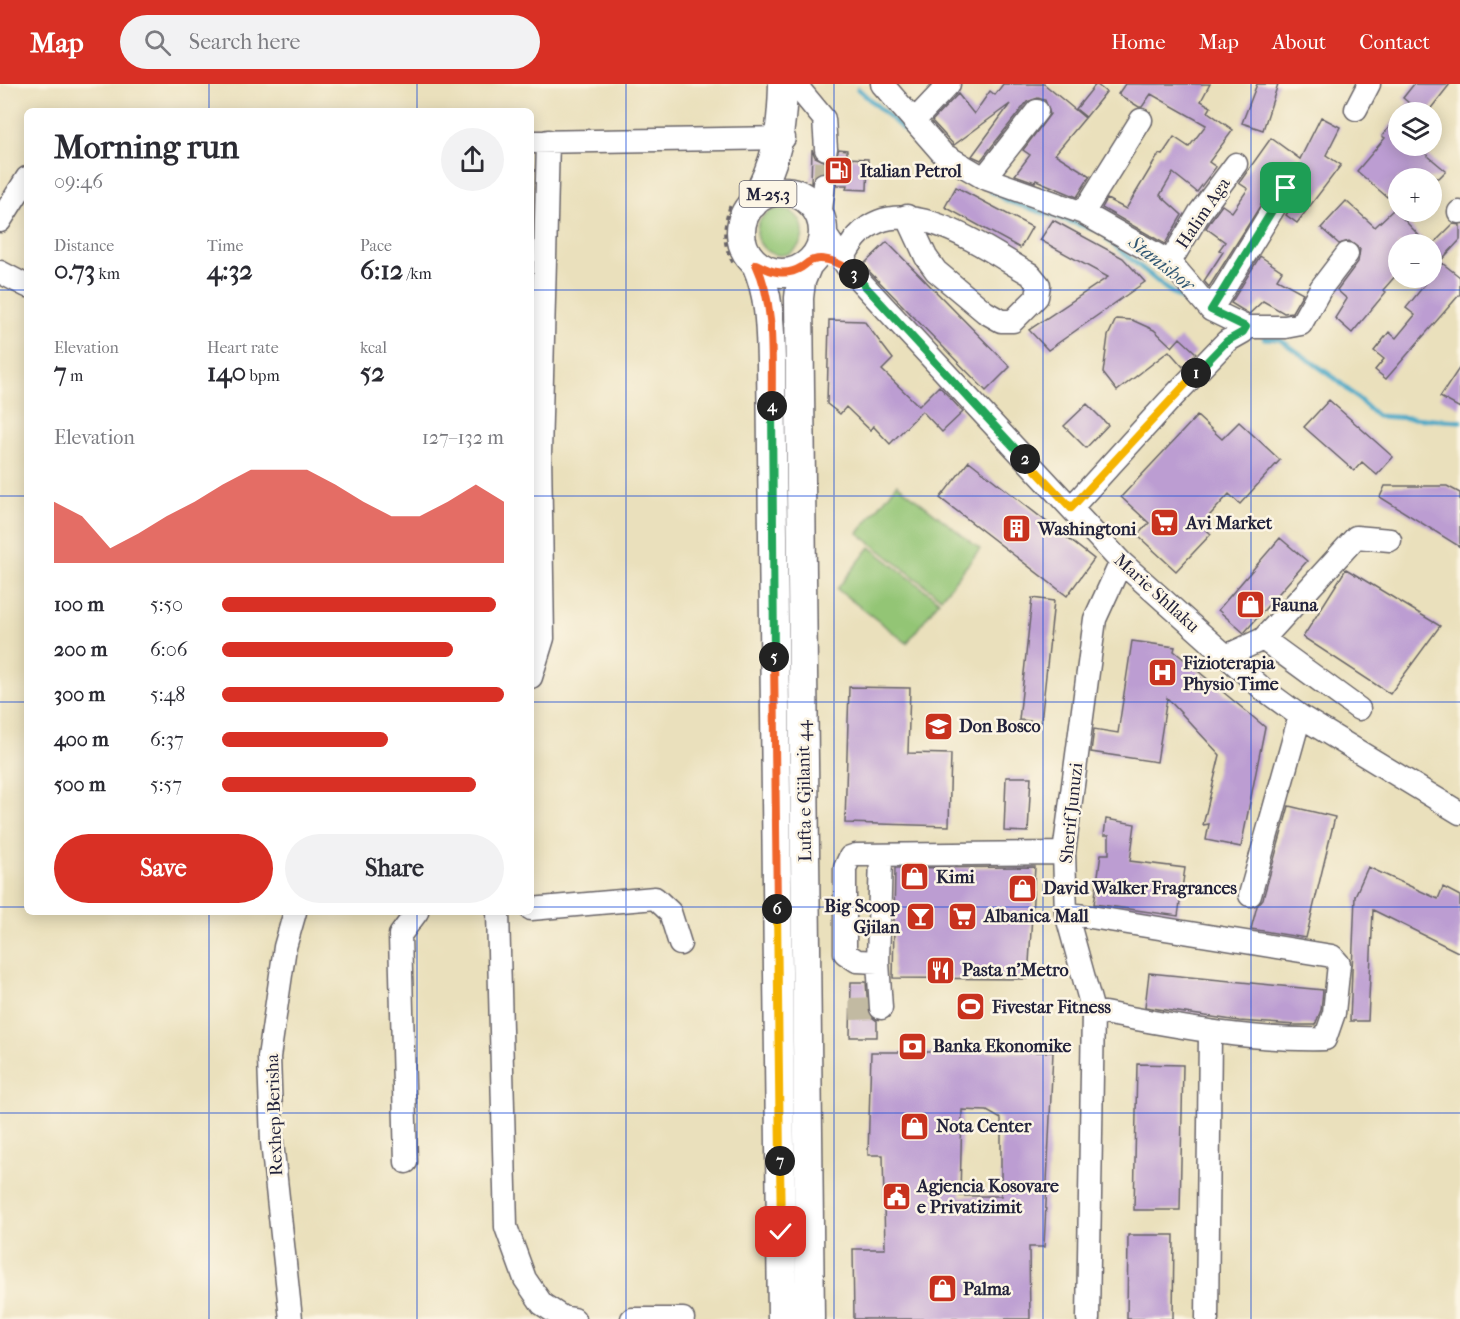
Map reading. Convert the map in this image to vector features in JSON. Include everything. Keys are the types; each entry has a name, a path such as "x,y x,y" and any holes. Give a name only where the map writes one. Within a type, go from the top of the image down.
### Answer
{"main road":[{"name":"M-25.3","path":"756,264 747,254 742,241 741,228 745,215 773,165 782,135 783,84"},
{"name":"M-25.3","path":"782,135 793,172 818,208"},
{"name":"M-25.3","path":"753,204 762,197 784,192 818,208"},
{"path":"756,264 768,271 782,273 796,271 810,262 822,241 818,208"},
{"name":"Lufta e Gjilanit 44","path":"810,262 801,280 799,309 810,1319"},
{"name":"Lufta e Gjilanit 44","path":"756,264 765,284 771,362 782,1319"}],"street":[{"path":"795,84 824,119 826,149"},
{"name":"Halim Aga","path":"882,84 943,154 984,178 1083,213 1170,262 1211,310 1239,333 1301,324 1321,288 1347,254"},
{"path":"915,120 949,84"},
{"path":"1356,109 1369,84"},
{"path":"984,178 1037,111"},
{"path":"1083,213 1141,120"},
{"path":"534,667 543,638 540,454 540,141 782,135"},
{"name":"Halim Aga","path":"1170,262 1200,212 1236,164"},
{"path":"0,221 24,183"},
{"path":"1211,310 1286,188"},
{"name":"Marie Shllaku","path":"818,208 845,264 1120,562 1226,656 1300,716 1460,813"},
{"path":"810,262 825,260 845,264 860,233 883,219 907,216 948,228 1030,274 1039,285 1037,297 1013,321 1001,321 985,312 931,264 907,216"},
{"path":"0,272 24,284"},
{"path":"1071,508 1168,402 1239,333"},
{"path":"1226,656 1263,639 1356,537 1390,540"},
{"name":"Sherif Junuzi","path":"1088,1319 1093,1011 1066,913 1065,853 1095,619 1120,562"},
{"path":"1263,639 1359,709"},
{"path":"1250,895 1300,716"},
{"path":"878,962 857,961 845,953 845,868 850,857 856,855 1065,853"},
{"path":"881,856 878,962 881,1008"},
{"path":"534,909 654,898 670,912 680,944"},
{"path":"1066,913 1332,956 1339,964 1334,1013 1325,1039 1291,1040 1210,1033 1093,1011"},
{"name":"Rexhep Berisha","path":"291,1319 272,1142 269,1057 285,947 294,915"},
{"path":"406,1162 400,935 415,915"},
{"path":"498,915 506,1227 525,1279 542,1304 562,1317 574,1319"},
{"path":"1207,1319 1210,1033"},
{"path":"632,1319 683,1319"}],"green space":[{"path":"780,209 796,216 803,232 796,248 780,255 764,248 757,232 764,216"},
{"path":"897,484 980,549 941,598 858,533"},
{"path":"870,547 939,601 907,643 837,589"}],"building":[{"path":"1003,84 1044,84 1085,118 1055,154 1090,176 1077,197 1036,180 1035,182 1015,175 1030,155 1023,150 1050,114 1045,100 1038,98 1027,102 981,160 972,156 1010,104 954,145 932,121 958,94 974,114 990,91 995,95"},
{"path":"1096,84 1106,92 1086,117 1076,109"},
{"path":"1125,84 1210,84 1201,101 1211,107 1208,112 1233,130 1209,162 1216,167 1197,192 1173,173 1160,195 1182,215 1165,244 1102,208 1107,199 1126,209 1159,154 1162,155 1174,137 1189,147 1206,125 1151,94 1142,107 1139,107 1118,94"},
{"path":"1257,84 1278,84 1263,130 1242,123"},
{"path":"1414,84 1450,84 1436,102 1408,102 1403,98"},
{"path":"1321,117 1340,127 1326,155 1341,165 1297,223 1286,215 1298,195 1298,182 1287,175 1279,176 1209,287 1204,281 1223,252 1219,250 1225,242 1206,228 1211,220 1222,205 1232,212 1248,189 1239,183 1271,138 1300,159"},
{"path":"1388,128 1388,156 1428,156 1446,171 1442,175 1442,168 1388,168 1387,197 1357,171 1385,138 1382,136"},
{"name":"Italian Petrol","path":"812,149 815,157 826,162 834,160 839,149 847,150 847,158 868,159 867,190 846,189 847,185 837,185 832,174 826,171 818,172 811,183"},
{"path":"956,187 1032,227 1020,248 945,207"},
{"path":"1346,201 1375,227 1388,215 1388,222 1406,222 1418,234 1388,234 1388,284 1383,290 1386,292 1352,333 1335,318 1347,299 1337,290 1358,262 1360,249 1349,241 1339,244 1321,228"},
{"path":"1053,220 1123,258 1145,282 1048,350 1029,330 1108,277 1040,240"},
{"path":"1453,224 1460,225 1460,240 1442,259 1442,235"},
{"path":"887,242 1010,367 986,391 863,265"},
{"path":"1260,256 1282,271 1277,279 1303,293 1292,312 1284,313 1263,301 1249,314 1231,303"},
{"path":"1442,263 1460,277 1460,294 1386,379 1375,370 1384,359 1374,351 1389,332 1396,338 1415,315 1406,308 1422,288 1442,288"},
{"path":"1116,319 1132,320 1154,330 1172,347 1180,338 1196,353 1183,367 1169,351 1117,391 1103,373 1108,336"},
{"path":"829,320 864,321 893,359 882,370 919,406 939,386 963,412 942,432 922,411 890,444 873,426 870,430 846,407 840,414 827,404"},
{"path":"1460,367 1460,408 1440,397"},
{"path":"1329,400 1393,457 1377,475 1362,462 1354,471 1304,427"},
{"path":"1087,404 1108,425 1086,448 1064,426"},
{"path":"1197,416 1222,439 1239,422 1280,460 1240,504 1229,494 1201,525 1211,534 1176,571 1137,535 1149,523 1121,497"},
{"name":"Washingtoni","path":"969,461 1094,559 1067,596 940,498"},
{"path":"1385,486 1447,486 1460,493 1460,547 1380,497"},
{"path":"1280,538 1307,561 1244,633 1218,610"},
{"path":"1346,569 1440,626 1390,694 1303,637"},
{"path":"1032,598 1054,601 1041,722 1019,720"},
{"path":"1132,641 1175,647 1174,651 1265,727 1241,847 1206,840 1209,824 1203,825 1220,755 1167,698 1157,762 1091,752 1094,729 1118,733"},
{"path":"849,687 910,688 908,753 951,754 949,826 845,823"},
{"path":"1006,777 1031,777 1028,832 1004,831"},
{"path":"1289,806 1335,817 1306,938 1251,929 1257,906 1263,899"},
{"path":"1106,819 1135,824 1130,861 1185,868 1178,916 1094,904 1101,854 1109,854 1109,835 1104,835"},
{"name":"Albanica Mall","path":"1035,867 1028,979 893,978 895,868"},
{"path":"1368,867 1438,899 1443,887 1460,896 1460,953 1373,910 1368,1021 1350,1021 1355,896"},
{"path":"1149,973 1323,990 1321,1010 1315,1025 1296,1025 1239,1021 1145,1007"},
{"path":"851,982 866,982 868,1009 870,1016 877,1021 877,1037 850,1037"},
{"path":"871,1052 1053,1052 1044,1247 1029,1247 1030,1319 854,1319 853,1249 885,1249 883,1155 868,1155","holes":["962,1110 987,1111 1001,1119 1001,1196 960,1196"]},
{"path":"1137,1064 1183,1065 1180,1210 1134,1210"},
{"path":"1128,1235 1174,1235 1173,1319 1127,1319"}],"waterway":[{"name":"Stanishor","path":"858,89 932,155"},
{"name":"Stanishor","path":"991,191 1010,202 1092,229"},
{"name":"Stanishor","path":"1107,239 1168,290 1199,311"},
{"name":"Stanishor","path":"1264,338 1279,339 1336,379 1377,416 1460,421"}],"tunnel":[{"path":"824,184 826,149"},
{"path":"850,1009 877,1008"}],"place":[{"name":"Italian Petrol","path":"839,171"},
{"name":"Avi Market","path":"1165,523"},
{"name":"Washingtoni","path":"1017,529"},
{"name":"Fauna","path":"1250,605"},
{"name":"Fizioterapia Physio Time","path":"1162,673"},
{"name":"Don Bosco","path":"938,726"},
{"name":"Kimi","path":"915,877"},
{"name":"David Walker Fragrances","path":"1022,888"},
{"name":"Big Scoop Gjilan","path":"921,916"},
{"name":"Albanica Mall","path":"963,916"},
{"name":"Pasta n'Metro","path":"941,970"},
{"name":"Fivestar Fitness","path":"971,1007"},
{"name":"Banka Ekonomike","path":"912,1046"},
{"name":"Nota Center","path":"915,1126"},
{"name":"Agjencia Kosovare e Privatizimit","path":"896,1196"},
{"name":"Palma","path":"942,1289"}],"route":[{"path":"781,1232 771,362 765,284 756,264 768,271 782,273 796,271 812,260 825,260 848,268 1071,508 1227,341 1243,332 1246,327 1211,310 1286,188"}]}
